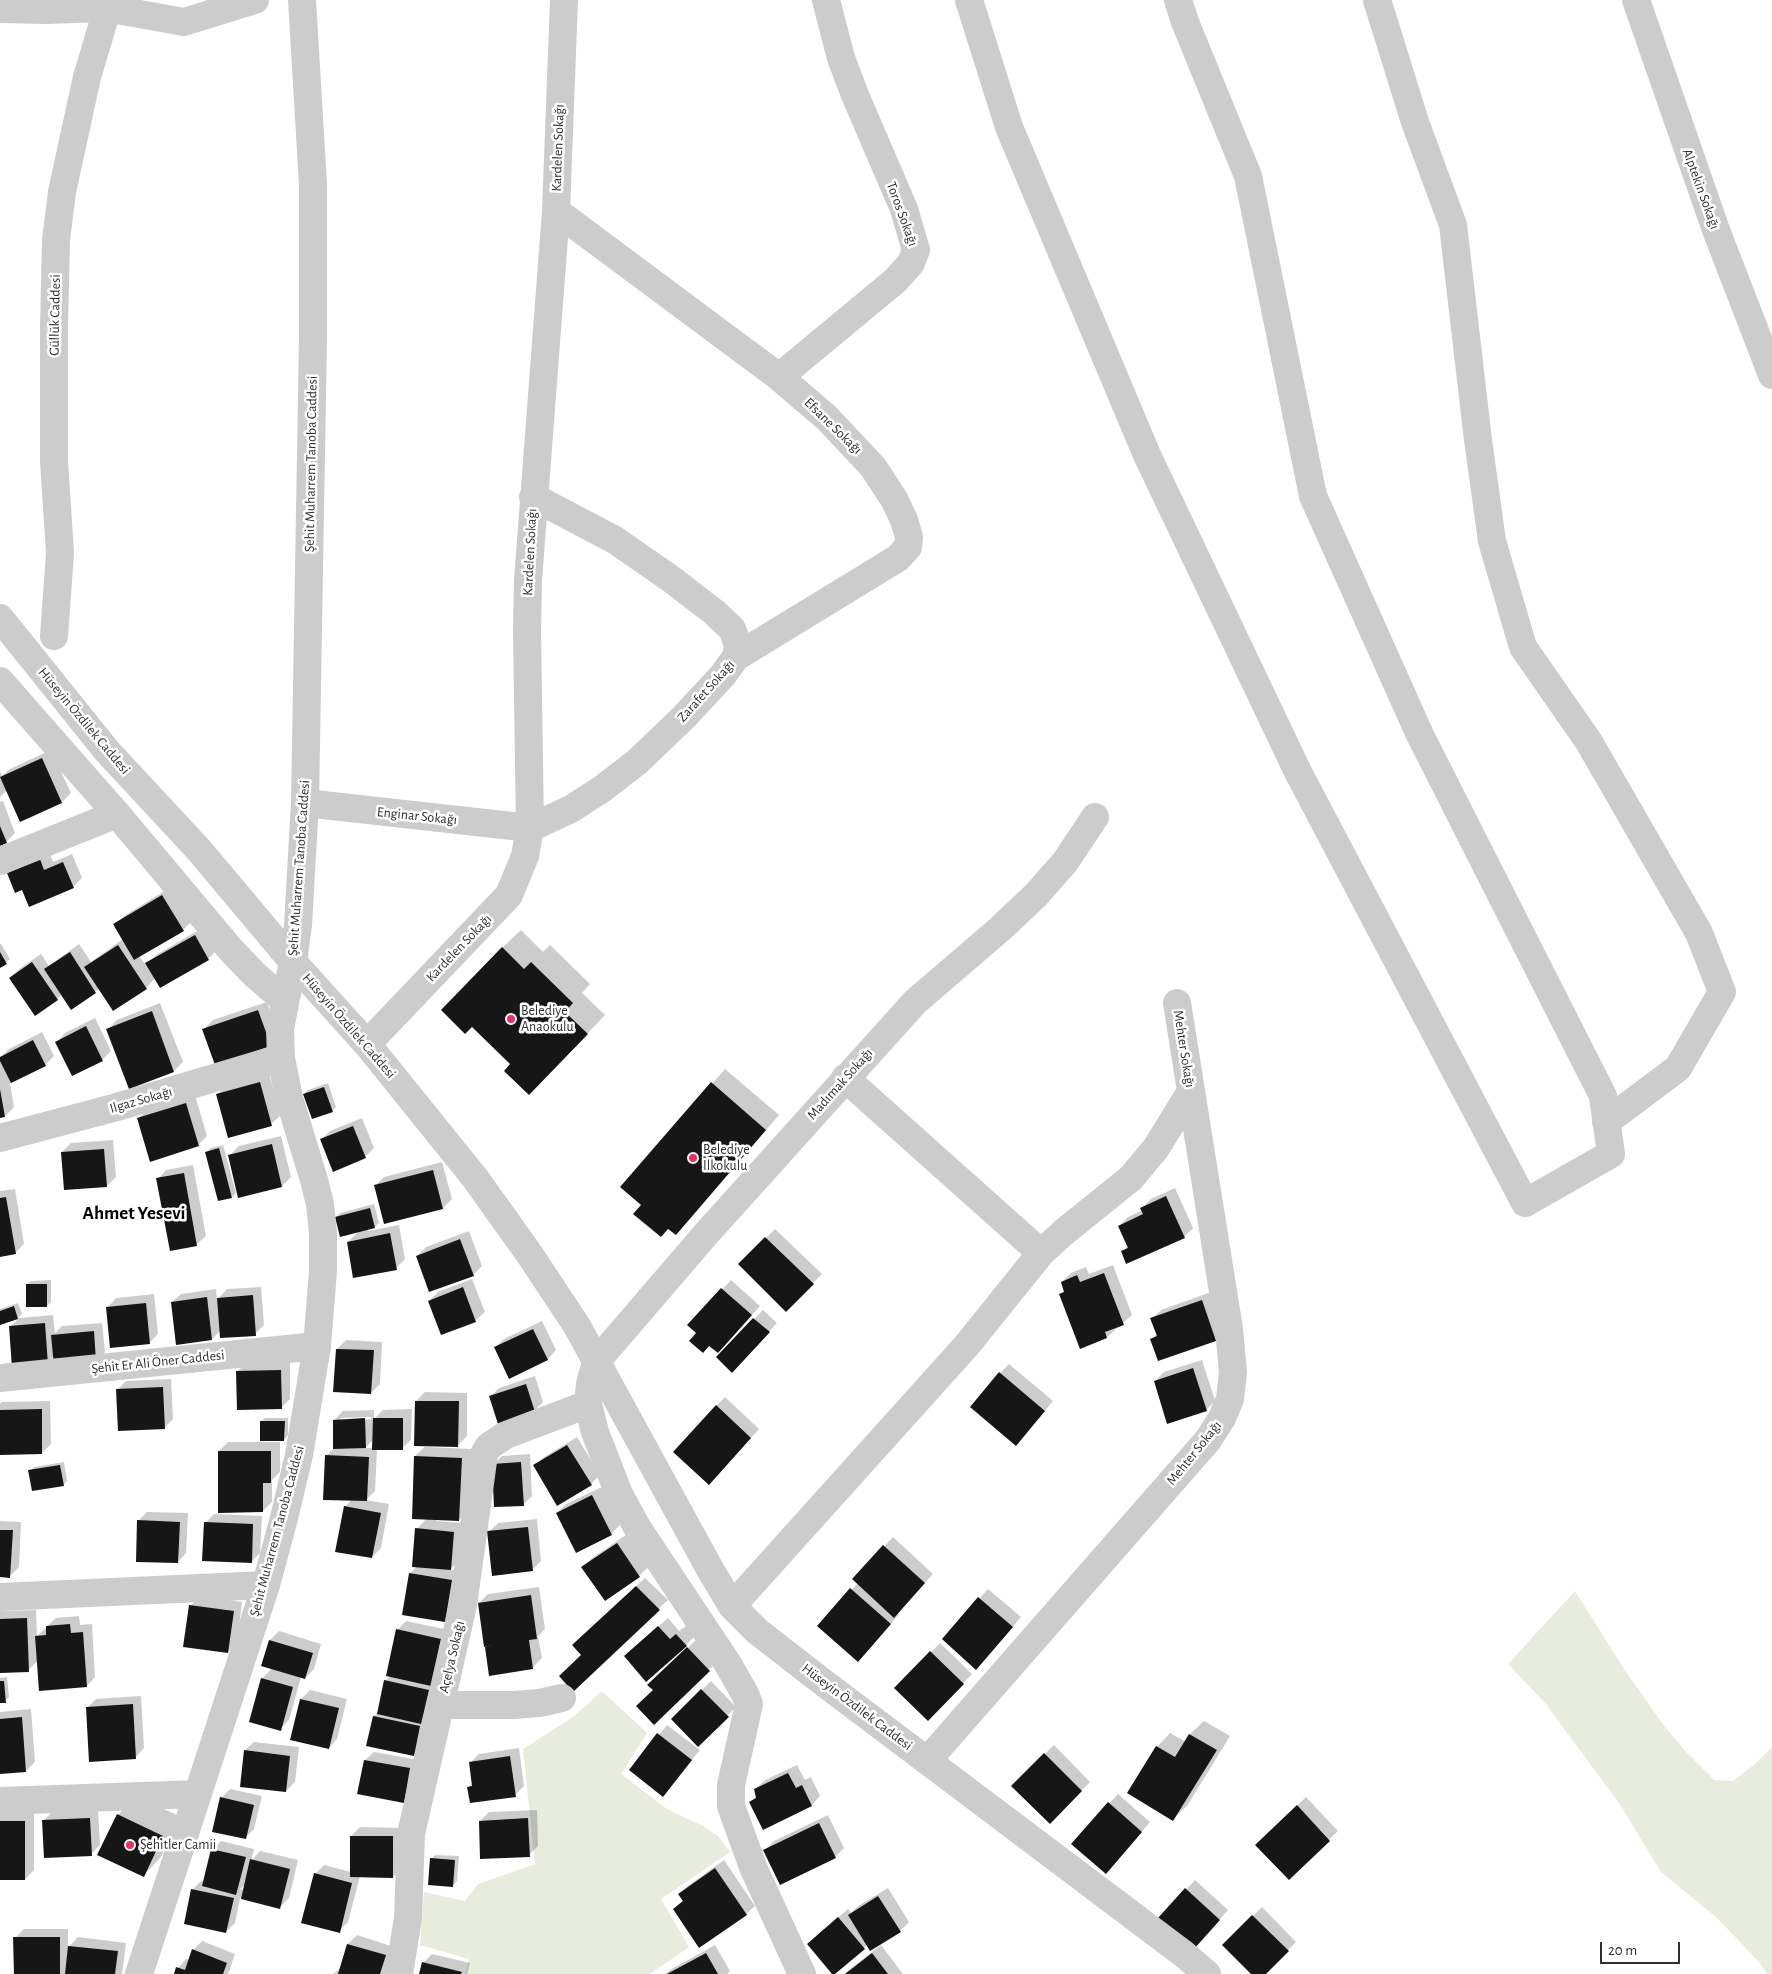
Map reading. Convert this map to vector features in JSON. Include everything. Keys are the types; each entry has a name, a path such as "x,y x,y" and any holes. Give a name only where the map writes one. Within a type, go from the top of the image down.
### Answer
{"street":[{"path":"0,9 47,10 108,4 184,22 255,0"},
{"name":"Şehit Muharrem Tanoba Caddesi","path":"140,1974 266,1586 299,1455 317,1346 323,1271 321,1214 314,1180 289,1098 281,1058 280,1029 298,925 305,803 313,318 312,185 302,0"},
{"name":"Kardelen Sokağı","path":"367,1044 509,895 525,856 530,828 526,630 533,497 556,211 564,0"},
{"name":"Toros Sokağı","path":"779,377 896,280 911,263 916,250 904,209 851,86 826,0"},
{"path":"969,0 1009,126 1147,455 1298,772 1525,1203 1611,1154 1603,1096 1420,735 1314,496 1248,176 1185,22 1178,0"},
{"path":"1377,0 1415,122 1453,225 1478,440 1492,541 1524,647 1594,750 1699,933 1722,992 1678,1068 1606,1122"},
{"name":"Alptekin Sokağı","path":"1636,0 1713,222 1772,376"},
{"name":"Güllük Caddesi","path":"54,636 60,553 54,461 56,240 62,192 88,77 108,4"},
{"name":"Efsane Sokağı","path":"556,211 779,377 827,418 873,467 894,499 904,520 909,536 908,547 898,558 736,657"},
{"name":"Zarafet Sokağı","path":"530,828 572,809 637,762 684,717 723,675 736,657 738,645 732,629 714,612 671,579 615,540 533,497"},
{"name":"Hüseyin Özdilek Caddesi","path":"0,618 107,751 199,850 293,962 367,1044 491,1200 558,1294 710,1571 732,1606 757,1631 1185,1955 1207,1974"},
{"path":"0,681 117,814 231,950 255,975 284,1000"},
{"name":"Enginar Sokağı","path":"305,803 530,828"},
{"path":"0,861 117,814"},
{"name":"Madımak Sokağı","path":"596,1362 706,1234 915,1002 1000,929 1036,895 1065,862 1095,817"},
{"name":"Mehter Sokağı","path":"927,1761 1208,1440 1222,1418 1230,1399 1232,1372 1229,1329 1177,1002"},
{"name":"Ilgaz Sokağı","path":"0,1138 117,1107 281,1058"},
{"path":"845,1078 1041,1253"},
{"path":"732,1606 967,1345 1041,1253 1130,1178 1156,1148 1191,1091"},
{"name":"Şehit Er Ali Öner Caddesi","path":"0,1378 317,1346"},
{"path":"596,1362 590,1384 588,1404 595,1432 619,1494 637,1527 728,1664 749,1704 731,1785 731,1806 753,1867 802,1974"},
{"name":"Açelya Sokağı","path":"399,1974 408,1918 411,1834 464,1605 484,1454 489,1446 506,1435 588,1404"},
{"path":"0,1597 266,1586"},
{"path":"441,1704 514,1705 539,1703 562,1698"},
{"path":"0,1801 198,1794"}],"shaded area":[{"path":"1575,1591 1626,1672 1665,1727 1714,1780 1733,1781 1755,1764 1772,1747 1772,1974 1767,1974 1760,1963 1716,1917 1661,1872 1619,1803 1545,1703 1508,1664"},
{"path":"602,1691 647,1733 621,1774 667,1809 703,1826 718,1836 730,1852 661,1899 689,1947 650,1974 465,1974 469,1959 420,1945 424,1892 465,1901 478,1884 535,1864 523,1749 573,1717"}],"building":[{"path":"42,758 62,803 20,822 0,777"},
{"path":"0,826 7,843 0,846"},
{"path":"40,859 44,870 63,862 74,888 29,907 22,890 15,893 7,873"},
{"path":"162,895 184,931 134,960 113,924"},
{"path":"195,935 209,960 160,988 145,963"},
{"path":"118,945 147,989 113,1011 84,967"},
{"name":"Belediye Anaokulu","path":"502,947 524,969 531,962 573,1003 565,1012 588,1034 529,1095 504,1071 510,1064 472,1027 465,1034 441,1010"},
{"path":"0,952 7,964 0,968"},
{"path":"70,952 96,993 71,1010 44,969"},
{"path":"32,962 58,1000 35,1016 9,978"},
{"path":"258,1010 271,1046 215,1065 202,1029"},
{"path":"152,1011 174,1072 129,1089 106,1029"},
{"path":"86,1026 103,1061 72,1076 55,1042"},
{"path":"33,1040 46,1066 11,1083 0,1061 0,1057"},
{"path":"260,1082 272,1126 228,1138 216,1094"},
{"name":"Belediye İlkokulu","path":"711,1082 766,1130 676,1235 668,1229 661,1237 633,1214 641,1205 620,1187"},
{"path":"324,1087 333,1112 312,1119 303,1094"},
{"path":"0,1089 5,1117 0,1118"},
{"path":"186,1103 199,1146 150,1162 137,1118"},
{"path":"353,1126 366,1158 333,1172 320,1139"},
{"path":"272,1144 282,1187 238,1198 228,1155"},
{"path":"219,1148 232,1198 218,1201 205,1152"},
{"path":"104,1149 107,1187 64,1190 61,1152"},
{"path":"433,1170 443,1209 384,1224 374,1185"},
{"path":"184,1173 197,1246 170,1251 156,1178"},
{"path":"1166,1196 1185,1238 1126,1264 1121,1251 1128,1248 1118,1226 1143,1214 1140,1208"},
{"path":"6,1197 16,1254 0,1257 0,1198"},
{"path":"370,1208 375,1228 340,1237 335,1217"},
{"path":"390,1233 397,1270 353,1278 347,1242"},
{"path":"765,1237 814,1284 786,1312 738,1264"},
{"path":"460,1239 474,1276 429,1292 416,1256"},
{"path":"1104,1273 1124,1325 1105,1332 1107,1338 1080,1349 1059,1294 1064,1292 1061,1282 1077,1275 1080,1282"},
{"path":"26,1284 47,1284 47,1307 26,1307"},
{"path":"463,1287 476,1322 441,1335 428,1301"},
{"path":"721,1288 752,1315 718,1353 709,1346 703,1353 689,1341 696,1333 687,1325"},
{"path":"253,1295 256,1336 220,1338 217,1298"},
{"path":"207,1297 212,1340 176,1345 171,1302"},
{"path":"1202,1300 1216,1341 1158,1361 1150,1339 1157,1336 1150,1318"},
{"path":"146,1303 150,1344 110,1348 106,1307"},
{"path":"14,1306 18,1319 0,1325 0,1311"},
{"path":"753,1318 770,1332 732,1373 716,1357"},
{"path":"45,1323 48,1365 12,1368 9,1326"},
{"path":"533,1329 548,1360 509,1379 494,1347"},
{"path":"94,1331 96,1362 54,1366 51,1335"},
{"path":"336,1349 374,1350 371,1394 333,1392"},
{"path":"1193,1368 1207,1411 1167,1424 1154,1381"},
{"path":"281,1370 282,1409 237,1410 236,1371"},
{"path":"999,1372 1045,1411 1016,1446 970,1407"},
{"path":"526,1384 535,1412 498,1424 489,1396"},
{"path":"163,1387 165,1429 118,1431 116,1389"},
{"path":"415,1401 459,1401 458,1447 414,1446"},
{"path":"716,1405 751,1438 709,1485 673,1452"},
{"path":"42,1409 42,1454 0,1455 0,1410"},
{"path":"365,1418 366,1448 333,1449 333,1420"},
{"path":"373,1418 403,1418 403,1450 372,1450"},
{"path":"260,1421 285,1421 284,1441 260,1441"},
{"path":"567,1445 592,1485 557,1506 533,1465"},
{"path":"218,1451 271,1451 271,1483 263,1483 263,1512 218,1513"},
{"path":"325,1455 369,1457 367,1501 323,1500"},
{"path":"414,1456 462,1458 459,1521 412,1519"},
{"path":"521,1462 524,1506 494,1507 492,1464"},
{"path":"60,1465 64,1486 32,1491 28,1470"},
{"path":"592,1495 612,1535 576,1553 556,1513"},
{"path":"344,1506 381,1513 372,1558 335,1552"},
{"path":"137,1520 180,1522 178,1563 136,1562"},
{"path":"204,1522 253,1524 252,1563 202,1561"},
{"path":"528,1527 533,1571 492,1576 487,1531"},
{"path":"415,1528 454,1532 451,1570 412,1567"},
{"path":"0,1530 13,1530 10,1578 0,1577"},
{"path":"617,1543 640,1577 605,1601 581,1567"},
{"path":"883,1545 925,1583 894,1618 852,1579"},
{"path":"409,1573 452,1580 445,1622 402,1615"},
{"path":"636,1586 660,1610 573,1692 559,1676 581,1655 572,1645"},
{"path":"850,1588 891,1624 858,1662 817,1626"},
{"path":"531,1595 537,1639 529,1640 533,1669 489,1676 485,1647 493,1645 484,1647 478,1603"},
{"path":"978,1597 1013,1627 976,1670 942,1639"},
{"path":"189,1605 234,1611 228,1653 183,1647"},
{"path":"27,1618 29,1672 0,1673 0,1619"},
{"path":"70,1624 71,1633 83,1632 87,1687 39,1691 35,1636 46,1635 46,1626"},
{"path":"658,1626 670,1639 676,1634 687,1646 646,1682 624,1656"},
{"path":"396,1629 441,1639 431,1686 386,1676"},
{"path":"269,1640 313,1653 305,1679 261,1666"},
{"path":"687,1647 710,1671 654,1725 636,1706 653,1690 647,1685"},
{"path":"930,1651 964,1684 928,1721 894,1688"},
{"path":"261,1678 293,1687 281,1731 249,1722"},
{"path":"384,1680 429,1690 421,1724 377,1714"},
{"path":"0,1681 4,1681 6,1703 0,1703"},
{"path":"701,1689 729,1717 698,1747 671,1719"},
{"path":"300,1699 339,1708 329,1749 290,1740"},
{"path":"133,1704 136,1759 89,1762 86,1707"},
{"path":"373,1716 420,1726 414,1756 366,1746"},
{"path":"22,1717 26,1772 0,1774 0,1719"},
{"path":"657,1733 692,1760 663,1797 629,1770"},
{"path":"1189,1734 1217,1750 1173,1821 1127,1793 1156,1746 1175,1757"},
{"path":"244,1750 290,1756 286,1792 240,1787"},
{"path":"1044,1753 1082,1791 1050,1824 1011,1786"},
{"path":"510,1756 516,1797 470,1803 467,1787 472,1786 469,1762"},
{"path":"364,1760 410,1768 404,1803 357,1794"},
{"path":"788,1773 796,1788 802,1785 812,1806 763,1830 749,1802 756,1798 754,1789"},
{"path":"220,1797 254,1805 246,1839 212,1832"},
{"path":"1108,1802 1142,1832 1106,1874 1071,1844"},
{"path":"1297,1805 1330,1841 1289,1880 1255,1845"},
{"name":"Şehitler Camii","path":"117,1814 163,1836 144,1877 97,1855"},
{"path":"90,1818 92,1856 44,1858 42,1820"},
{"path":"528,1818 530,1857 480,1859 479,1821"},
{"path":"0,1821 25,1821 25,1880 0,1880"},
{"path":"819,1823 836,1858 780,1885 763,1850"},
{"path":"350,1836 393,1836 393,1878 350,1877"},
{"path":"211,1849 246,1857 236,1895 202,1886"},
{"path":"430,1858 455,1860 453,1887 428,1885"},
{"path":"250,1859 290,1869 280,1909 241,1899"},
{"path":"715,1868 747,1915 699,1948 673,1909 683,1901 678,1894"},
{"path":"314,1873 352,1883 340,1933 301,1923"},
{"path":"1185,1888 1220,1920 1194,1949 1158,1918"},
{"path":"191,1889 234,1898 226,1933 184,1924"},
{"path":"878,1896 901,1932 870,1951 848,1915"},
{"path":"1252,1915 1289,1951 1266,1974 1251,1974 1222,1945"},
{"path":"838,1917 865,1949 835,1974 832,1974 807,1944"},
{"path":"13,1937 60,1937 60,1974 14,1974"},
{"path":"347,1944 386,1955 380,1974 338,1974"},
{"path":"68,1946 118,1951 115,1974 65,1974"},
{"path":"192,1949 227,1963 223,1974 174,1974 176,1967 185,1970"},
{"path":"706,1953 718,1974 667,1974"},
{"path":"872,1953 888,1974 845,1974"},
{"path":"422,1962 462,1972 461,1974 419,1974"}],"place":[{"name":"Belediye Anaokulu","path":"511,1019"},
{"name":"Belediye İlkokulu","path":"693,1158"},
{"name":"Şehitler Camii","path":"130,1845"}],"district":[{"name":"Ahmet Yesevi","path":"134,1213"}]}
